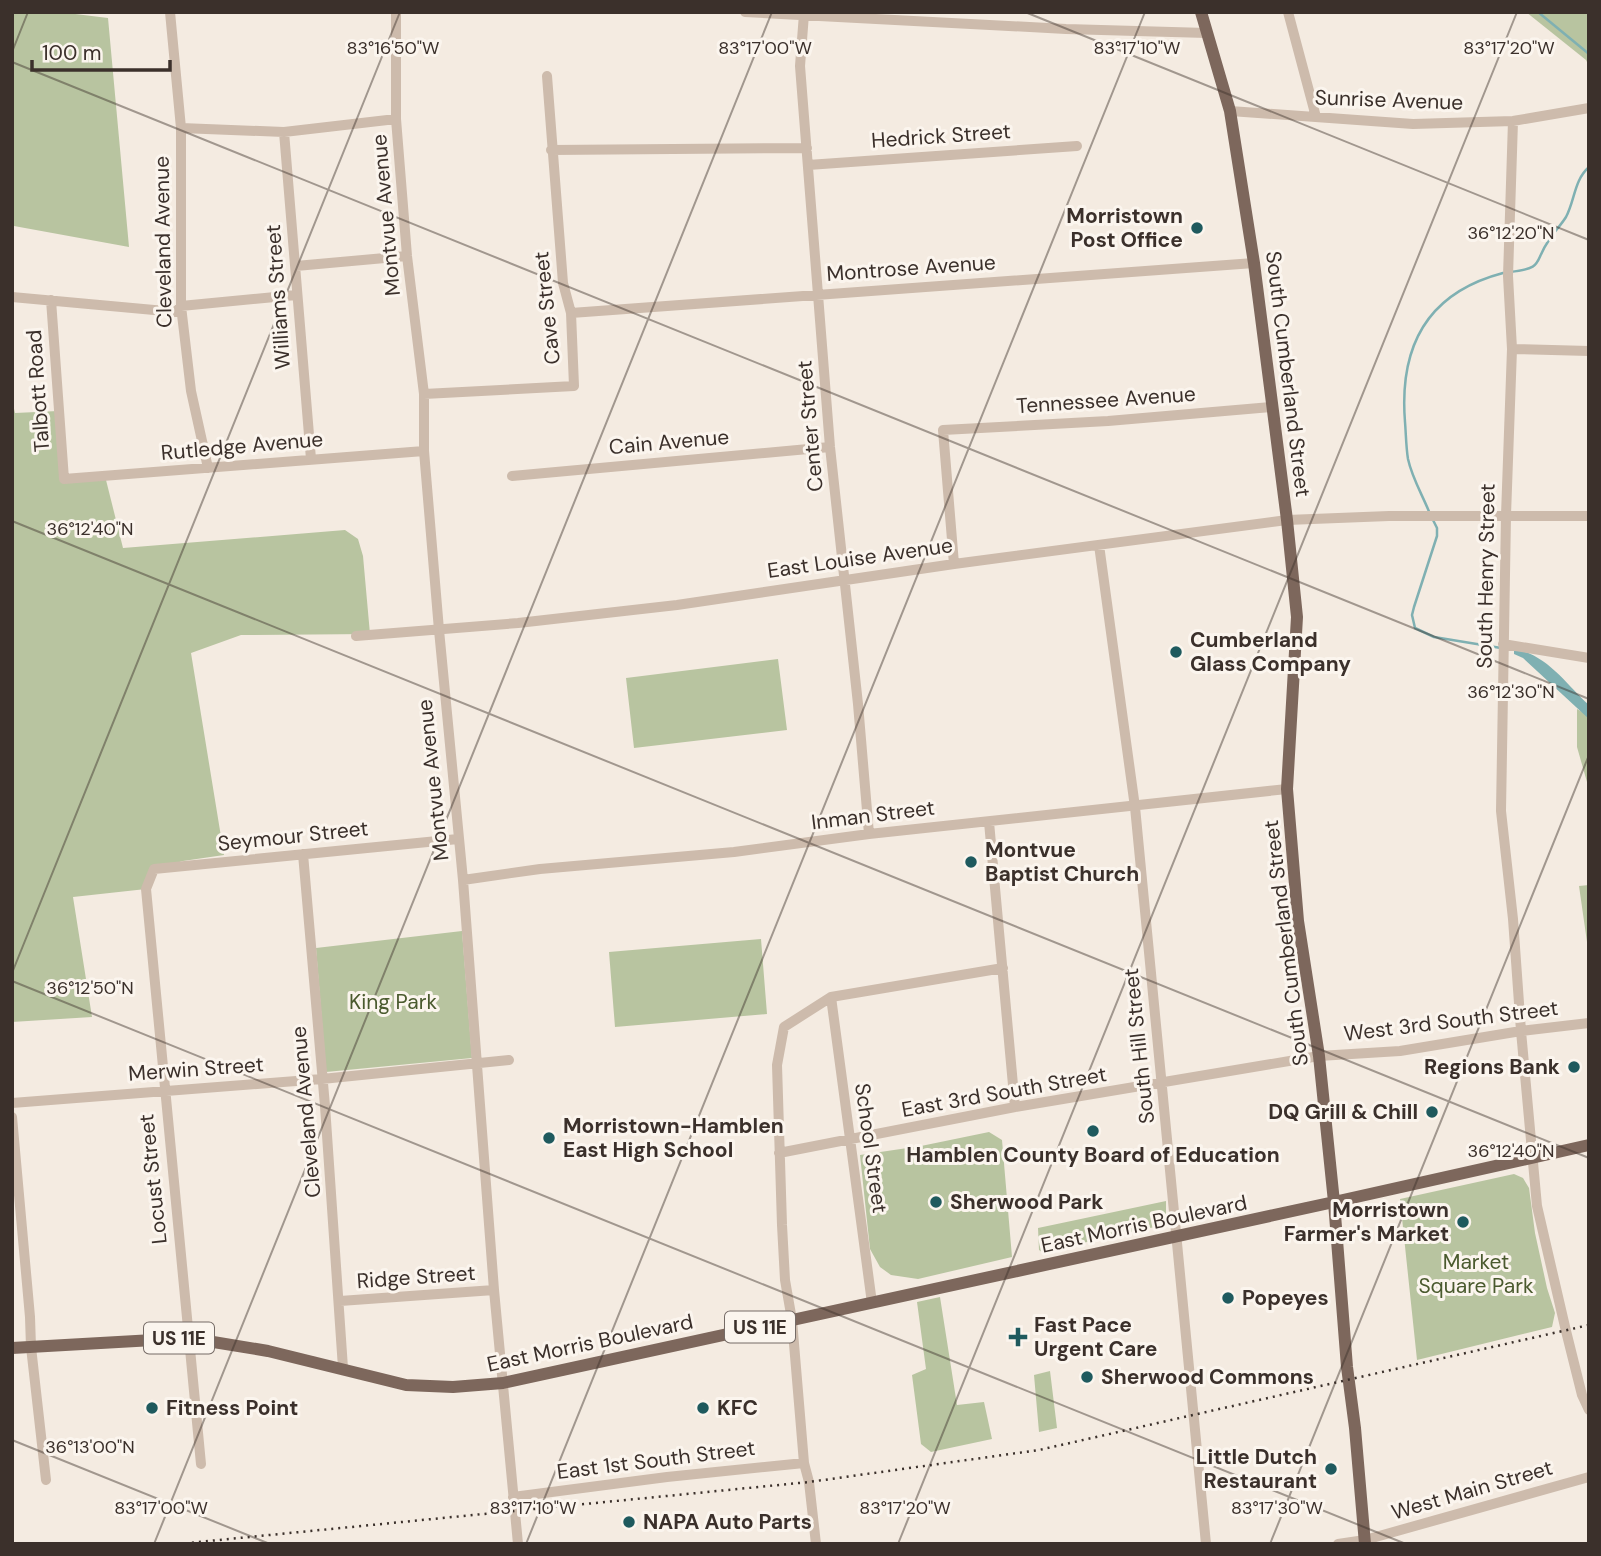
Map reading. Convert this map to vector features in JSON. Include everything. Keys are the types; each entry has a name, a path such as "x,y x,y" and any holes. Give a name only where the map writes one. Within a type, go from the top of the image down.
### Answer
{"main road":[{"name":"South Cumberland Street","path":"1201,12 1230,111 1254,263 1287,520 1297,617 1287,789 1298,921 1319,1056 1365,1542"},
{"name":"US 11E","path":"1334,1202 1589,1145"},
{"name":"East Morris Boulevard","path":"12,1348 189,1338 268,1351 406,1385 453,1387 503,1383 1334,1202"}],"street":[{"name":"Cleveland Avenue","path":"170,12 181,128 181,306 191,391 208,468"},
{"name":"Montvue Avenue","path":"396,12 396,119 407,256 424,394 424,451 463,880 494,1290 518,1544"},
{"path":"745,12 1066,29 1207,33"},
{"path":"1288,12 1316,117"},
{"name":"Center Street","path":"804,14 800,66 830,447 869,834"},
{"name":"Cave Street","path":"424,394 574,386 570,313 563,283 551,150 547,76"},
{"name":"Sunrise Avenue","path":"1230,111 1413,124 1513,121 1589,108"},
{"path":"181,128 284,132 396,119"},
{"name":"South Henry Street","path":"1513,121 1508,276 1512,349 1501,811 1513,919 1537,1206 1549,1265 1589,1410"},
{"name":"Williams Street","path":"284,132 311,459"},
{"name":"Hedrick Street","path":"808,165 1077,146"},
{"path":"551,150 807,148"},
{"path":"296,266 407,256"},
{"name":"Montrose Avenue","path":"570,313 1254,263"},
{"path":"12,297 176,312 181,306 296,295"},
{"name":"Talbott Road","path":"51,300 64,479"},
{"path":"1512,349 1589,351"},
{"name":"Tennessee Avenue","path":"954,564 943,430 1108,421 1272,407"},
{"name":"Cain Avenue","path":"512,476 830,447"},
{"name":"Rutledge Avenue","path":"64,479 424,451"},
{"name":"East Louise Avenue","path":"356,636 666,606 1287,520 1589,516"},
{"name":"South Hill Street","path":"1099,545 1135,807 1206,1544"},
{"path":"1503,644 1589,657"},
{"name":"Inman Street","path":"463,880 540,869 734,852 869,834 1287,789"},
{"path":"989,822 1016,1107"},
{"name":"Seymour Street","path":"146,889 154,869 458,839"},
{"name":"Cleveland Avenue","path":"303,854 323,1079 343,1368"},
{"name":"Locust Street","path":"146,889 201,1464"},
{"path":"816,1544 809,1482 804,1464 792,1320 785,1280 778,1055 784,1027 831,997 1003,968"},
{"name":"School Street","path":"831,997 872,1303"},
{"name":"West 3rd South Street","path":"1319,1056 1400,1051 1589,1023"},
{"name":"East 3rd South Street","path":"779,1153 1016,1107 1319,1056"},
{"name":"Merwin Street","path":"12,1103 323,1079 509,1060"},
{"path":"12,1117 31,1347 46,1480"},
{"name":"Ridge Street","path":"340,1301 494,1290"},
{"name":"East 1st South Street","path":"513,1496 804,1464"},
{"name":"West Main Street","path":"1338,1544 1365,1542 1589,1477"}],"green space":[{"path":"12,12 59,12 108,18 129,247 14,226 12,229"},
{"path":"1526,12 1589,12 1589,66 1586,60"},
{"path":"12,400 15,413 58,411 64,479 105,476 123,548 345,530 358,539 363,556 370,634 241,635 191,653 224,855 183,861 155,869 146,889 73,897 92,1017 12,1022"},
{"path":"778,659 787,730 634,748 626,678"},
{"path":"1577,709 1589,716 1589,789 1577,747"},
{"path":"1589,885 1589,956 1579,886"},
{"name":"King Park","path":"462,931 472,1058 326,1072 316,948"},
{"path":"761,939 767,1014 615,1027 609,952"},
{"name":"Sherwood Park","path":"989,1132 1002,1140 1012,1257 918,1279 891,1275 880,1267 870,1249 860,1155"},
{"name":"Market Square Park","path":"1514,1174 1523,1178 1529,1188 1535,1233 1555,1313 1552,1327 1417,1360 1400,1199"},
{"path":"1166,1201 1164,1225 1042,1252 1039,1250 1038,1228"},
{"path":"940,1297 957,1405 984,1402 992,1439 931,1452 921,1444 912,1375 926,1369 917,1302"},
{"path":"1050,1371 1057,1428 1039,1432 1034,1375"}],"water":[{"path":"1514,649 1536,657 1555,671 1589,705 1589,719 1523,658 1514,654"}],"waterway":[{"path":"1538,12 1589,54"},
{"path":"1510,272 1529,269 1537,263 1549,240 1566,217 1578,184 1589,167"},
{"path":"1430,514 1412,473 1407,450 1404,395 1413,347 1423,327 1437,309 1455,294 1477,282 1503,273"},
{"path":"1433,520 1437,536 1412,615 1415,628 1434,637 1501,648"}],"railway":[{"path":"178,1544 809,1482 1039,1450 1589,1325"}],"place":[{"name":"Morristown Post Office","path":"1197,228"},
{"name":"Cumberland Glass Company","path":"1176,652"},
{"name":"Montvue Baptist Church","path":"971,862"},
{"name":"Regions Bank","path":"1574,1067"},
{"name":"DQ Grill & Chill","path":"1432,1112"},
{"name":"Hamblen County Board of Education","path":"1093,1131"},
{"name":"Morristown-Hamblen East High School","path":"549,1138"},
{"name":"Sherwood Park","path":"936,1202"},
{"name":"Morristown Farmer's Market","path":"1463,1222"},
{"name":"Popeyes","path":"1228,1298"},
{"name":"Fast Pace Urgent Care","path":"1018,1337"},
{"name":"Sherwood Commons","path":"1087,1377"},
{"name":"Fitness Point","path":"152,1408"},
{"name":"KFC","path":"703,1408"},
{"name":"Little Dutch Restaurant","path":"1331,1469"},
{"name":"NAPA Auto Parts","path":"629,1522"}]}
